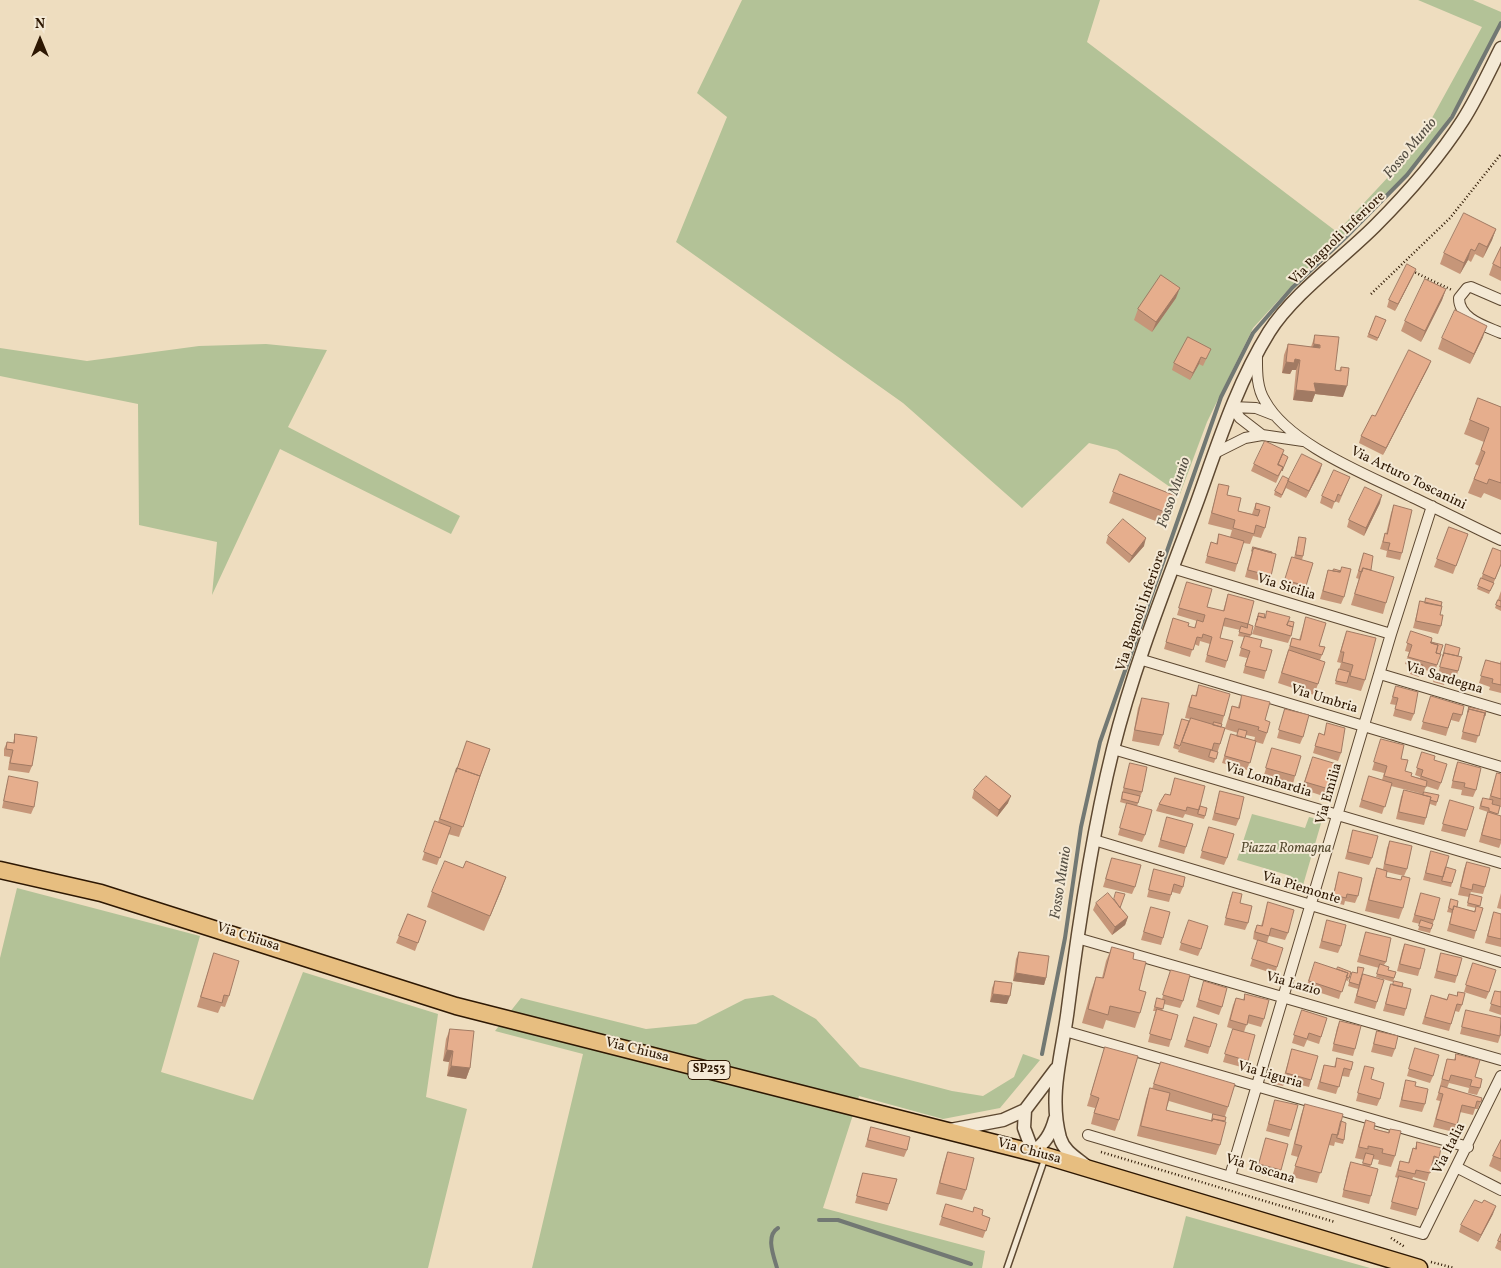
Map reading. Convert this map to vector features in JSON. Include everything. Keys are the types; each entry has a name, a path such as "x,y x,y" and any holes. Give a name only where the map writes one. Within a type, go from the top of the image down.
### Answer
{"main road":[{"name":"Via Chiusa","path":"0,870 101,893 216,928 456,1006 1039,1154 1424,1264"}],"street":[{"name":"Via Bagnoli Inferiore","path":"1092,1169 1069,1153 1061,1141 1056,1115 1056,1069 1065,1032 1077,938 1094,840 1113,749 1139,659 1172,568 1232,406 1271,328 1423,176 1464,119 1501,48"},
{"path":"1501,300 1471,287 1467,288 1459,298 1462,311 1470,318 1501,333"},
{"name":"Via Arturo Toscanini","path":"1257,353 1257,378 1264,400 1275,416 1303,441 1501,540"},
{"path":"1232,406 1256,408 1275,416"},
{"path":"1232,406 1240,418 1262,435"},
{"name":"Via Arturo Toscanini","path":"1216,452 1245,438 1262,435 1303,441"},
{"name":"Via Emilia","path":"1230,1176 1285,997 1391,634 1432,506"},
{"name":"Via Sicilia","path":"1172,568 1391,634"},
{"name":"Via Umbria","path":"1139,659 1501,767"},
{"name":"Via Sardegna","path":"1380,674 1501,710"},
{"name":"Via Lombardia","path":"1113,749 1501,863"},
{"name":"Via Piemonte","path":"1094,840 1311,907 1501,962"},
{"name":"Via Lazio","path":"1077,938 1501,1060"},
{"name":"Via Liguria","path":"1065,1032 1468,1147"},
{"name":"Via Bagnoli Inferiore","path":"947,1130 1003,1120 1025,1110 1056,1069"},
{"name":"Via Italia","path":"1423,1234 1468,1147 1501,1076"},
{"path":"1025,1110 1024,1128 1039,1154"},
{"name":"Via Bagnoli Inferiore","path":"1039,1154 1052,1131 1056,1115"},
{"name":"Via Toscana","path":"1088,1135 1423,1234"},
{"path":"1456,1167 1501,1190"}],"lane":[{"path":"1007,1268 1039,1154"}],"path":[{"path":"1371,294 1450,218 1500,158 1501,154"},
{"path":"1088,1135 1102,1154 1336,1222"},
{"path":"1383,1236 1392,1238 1406,1248"},
{"path":"1424,1264 1454,1268"}],"green space":[{"path":"742,0 1100,0 1087,42 1337,232 1416,147 1482,27 1418,0 1473,0 1501,12 1501,20 1479,67 1450,116 1414,167 1373,212 1322,259 1308,268 1253,328 1207,422 1180,494 1117,450 1089,443 1022,508 903,403 676,242 727,117 697,93"},
{"path":"266,344 327,350 288,427 460,516 451,534 280,449 212,595 217,542 139,525 138,404 0,376 0,348 87,361 199,346"},
{"name":"Piazza Romagna","path":"1252,814 1305,828 1309,817 1322,820 1301,892 1288,889 1291,876 1237,860"},
{"path":"17,888 200,936 161,1072 253,1100 303,972 438,1014 426,1097 467,1109 428,1268 0,1268 0,958"},
{"path":"773,995 816,1019 860,1067 952,1091 983,1096 1014,1077 1023,1054 1040,1060 1000,1108 943,1119 859,1096 823,1208 985,1251 982,1268 532,1268 583,1054 495,1031 521,998 646,1029 696,1024 745,999"},
{"path":"1186,1216 1370,1268 1173,1268"}],"building":[{"path":"1464,213 1496,229 1487,247 1479,243 1475,251 1471,249 1464,263 1444,253"},
{"path":"1501,247 1501,268 1493,264"},
{"path":"1407,264 1416,269 1398,304 1389,300"},
{"path":"1161,275 1180,288 1156,322 1138,309"},
{"path":"1425,279 1446,289 1425,331 1405,321"},
{"path":"1455,310 1487,326 1474,354 1442,338"},
{"path":"1376,316 1386,320 1378,338 1369,334"},
{"path":"1315,335 1339,337 1335,370 1341,371 1341,367 1349,368 1347,386 1314,383 1316,392 1296,390 1300,360 1295,359 1294,363 1286,362 1288,344 1320,348 1320,345 1314,344"},
{"path":"1188,337 1211,349 1206,359 1201,357 1193,373 1174,363"},
{"path":"1409,350 1431,361 1386,448 1361,436 1372,415 1375,416"},
{"path":"1478,398 1501,407 1501,483 1489,479 1487,484 1474,479 1485,452 1481,450 1489,428 1470,420"},
{"path":"1265,441 1284,450 1278,464 1283,467 1278,476 1254,464"},
{"path":"1283,454 1288,457 1282,471 1283,467 1278,465"},
{"path":"1302,454 1322,464 1309,491 1288,481"},
{"path":"1334,470 1350,477 1341,496 1338,494 1335,502 1322,496"},
{"path":"1120,474 1176,496 1170,514 1113,492"},
{"path":"1283,476 1289,479 1282,495 1275,491"},
{"path":"1219,484 1229,486 1227,495 1241,498 1238,511 1258,516 1260,510 1255,509 1256,503 1270,507 1265,528 1256,525 1254,534 1233,528 1235,520 1212,513"},
{"path":"1365,487 1382,495 1366,528 1349,520"},
{"path":"1394,505 1412,510 1402,553 1388,550 1390,543 1383,542 1385,533 1387,534"},
{"path":"1123,519 1146,538 1132,556 1108,536"},
{"path":"1449,527 1468,534 1456,566 1437,559"},
{"path":"1219,534 1244,541 1237,564 1207,556 1211,542 1217,544"},
{"path":"1299,537 1306,538 1303,556 1296,555"},
{"path":"1253,547 1272,553 1254,548 1252,551"},
{"path":"1254,548 1276,554 1271,576 1248,570"},
{"path":"1493,548 1501,551 1501,564 1495,579 1483,574"},
{"path":"1364,553 1373,556 1371,570 1363,568 1362,572 1359,571"},
{"path":"1292,557 1313,563 1306,586 1285,580"},
{"path":"1342,567 1351,569 1344,597 1323,591 1328,570 1340,572"},
{"path":"1363,568 1394,577 1386,603 1355,594"},
{"path":"1481,578 1494,583 1490,591 1478,586"},
{"path":"1187,582 1212,589 1207,607 1224,611 1228,594 1254,601 1248,624 1225,618 1220,638 1233,641 1227,661 1207,655 1212,637 1203,634 1202,638 1197,637 1193,650 1166,642 1173,618 1189,623 1188,626 1195,628 1197,620 1203,622 1205,615 1179,608"},
{"path":"1426,598 1442,602 1441,606 1425,603"},
{"path":"1498,600 1501,601 1501,607 1496,605"},
{"path":"1420,601 1442,606 1440,615 1443,615 1441,626 1416,621"},
{"path":"1267,611 1290,617 1287,625 1293,627 1291,636 1255,626 1258,616 1265,618"},
{"path":"1259,613 1265,614 1264,618 1258,616"},
{"path":"1306,617 1326,623 1319,646 1325,647 1322,655 1290,646 1292,638 1300,640"},
{"path":"1289,621 1294,622 1293,627 1287,625"},
{"path":"1248,624 1253,626 1251,635 1239,632 1241,626 1247,628"},
{"path":"1347,631 1376,638 1365,680 1350,676 1353,665 1342,662 1344,652 1341,652"},
{"path":"1411,631 1432,638 1431,643 1438,645 1436,653 1441,654 1437,665 1408,657 1412,645 1407,643"},
{"path":"1245,636 1262,640 1260,647 1272,650 1266,671 1245,666 1250,651 1241,648"},
{"path":"1431,642 1443,645 1440,654 1436,653 1438,645"},
{"path":"1446,644 1460,648 1458,656 1444,653 1443,656"},
{"path":"1289,650 1325,662 1318,684 1282,673"},
{"path":"1444,653 1462,657 1458,671 1440,667"},
{"path":"1486,660 1501,664 1501,685 1492,683 1493,679 1481,676"},
{"path":"1413,662 1423,665 1420,673 1411,671"},
{"path":"1339,669 1350,672 1347,683 1336,681"},
{"path":"1436,673 1447,677 1445,682 1434,678"},
{"path":"1199,685 1230,694 1224,716 1189,707 1192,695 1196,696"},
{"path":"1396,686 1418,692 1414,714 1395,709 1398,698 1393,697"},
{"path":"1242,695 1270,702 1265,720 1270,722 1267,733 1258,730 1259,727 1229,719 1232,706 1239,708"},
{"path":"1431,696 1464,706 1462,715 1453,713 1448,728 1423,722"},
{"path":"1142,698 1169,703 1163,735 1135,730"},
{"path":"1469,707 1486,711 1485,716 1485,713 1469,709 1468,712"},
{"path":"1285,709 1309,715 1303,737 1279,730"},
{"path":"1469,709 1485,713 1479,736 1463,732"},
{"path":"1191,718 1225,728 1220,744 1214,743 1212,750 1182,742"},
{"path":"1182,719 1189,721 1180,746 1175,744"},
{"path":"1214,722 1222,724 1221,727 1213,725"},
{"path":"1327,723 1345,728 1341,753 1315,746 1319,733 1324,735"},
{"path":"1239,729 1247,731 1245,738 1237,736"},
{"path":"15,734 37,737 32,766 10,763 13,750 6,749 7,742 14,743"},
{"path":"1231,734 1256,741 1250,763 1225,756"},
{"path":"1381,739 1404,745 1401,759 1408,760 1405,771 1412,773 1411,776 1427,781 1426,787 1384,776 1387,766 1374,762"},
{"path":"467,741 490,749 480,776 457,768"},
{"path":"1272,748 1301,756 1295,776 1266,768"},
{"path":"1211,750 1218,752 1216,759 1209,757"},
{"path":"1422,752 1435,756 1434,760 1447,764 1441,783 1421,776 1423,770 1417,768"},
{"path":"1313,757 1340,765 1336,778 1333,777 1329,789 1305,782"},
{"path":"1458,762 1481,768 1476,790 1464,787 1465,783 1453,781"},
{"path":"1130,763 1147,767 1142,792 1124,788"},
{"path":"457,768 480,776 463,827 440,819"},
{"path":"1497,773 1501,774 1501,799 1491,796"},
{"path":"9,776 38,782 34,807 4,801"},
{"path":"986,776 1011,796 999,810 974,790"},
{"path":"1369,776 1392,783 1385,807 1362,800"},
{"path":"1175,778 1205,786 1199,810 1187,807 1186,811 1159,804 1165,794 1170,795"},
{"path":"1404,790 1431,797 1426,818 1399,812"},
{"path":"1220,791 1244,797 1239,819 1215,813"},
{"path":"1123,792 1140,796 1138,803 1122,799"},
{"path":"1424,792 1439,795 1437,802 1430,800 1431,797 1423,795"},
{"path":"1483,798 1493,800 1492,804 1500,806 1498,814 1489,811 1489,808 1481,806"},
{"path":"1450,800 1474,807 1467,830 1443,824"},
{"path":"1127,803 1152,810 1145,835 1120,828"},
{"path":"1200,806 1207,808 1205,816 1198,814"},
{"path":"1488,812 1501,816 1501,840 1482,835"},
{"path":"1167,817 1193,824 1186,847 1161,840"},
{"path":"435,821 451,827 440,858 424,852"},
{"path":"1209,827 1234,834 1227,858 1202,851"},
{"path":"1353,830 1378,836 1372,858 1348,852"},
{"path":"1390,841 1412,846 1407,869 1385,864"},
{"path":"1431,851 1449,856 1443,877 1426,873"},
{"path":"1112,858 1141,865 1135,887 1106,879"},
{"path":"445,861 463,868 466,861 506,877 490,916 432,892"},
{"path":"1467,862 1490,868 1485,887 1473,884 1472,890 1461,887"},
{"path":"1446,867 1456,870 1452,883 1442,881"},
{"path":"1377,868 1387,871 1386,877 1401,880 1402,876 1410,878 1403,908 1369,900"},
{"path":"1154,869 1185,877 1183,887 1174,884 1171,895 1149,890"},
{"path":"1339,872 1362,878 1358,896 1347,894 1346,898 1334,895"},
{"path":"1116,892 1125,894 1120,908 1114,899"},
{"path":"1233,892 1242,894 1240,903 1252,906 1248,923 1226,918"},
{"path":"1108,893 1128,917 1115,927 1096,903"},
{"path":"1421,893 1440,898 1434,920 1415,915"},
{"path":"1470,894 1482,897 1480,906 1468,903"},
{"path":"1451,899 1458,901 1457,907 1454,906 1453,910 1449,908"},
{"path":"1268,902 1294,910 1288,933 1271,928 1269,936 1255,932 1257,925 1262,926"},
{"path":"1454,906 1475,912 1476,906 1483,908 1476,931 1450,924"},
{"path":"1151,907 1170,912 1163,938 1144,932"},
{"path":"1494,912 1501,914 1501,939 1488,936"},
{"path":"408,914 426,921 418,943 399,936"},
{"path":"1189,920 1208,926 1201,949 1181,943"},
{"path":"1327,920 1346,925 1341,946 1322,941"},
{"path":"1421,920 1433,924 1431,929 1419,926"},
{"path":"1366,932 1391,938 1386,962 1360,955"},
{"path":"1258,940 1283,948 1277,967 1252,959"},
{"path":"1405,944 1425,949 1420,969 1400,964"},
{"path":"1112,947 1134,953 1133,959 1146,962 1139,990 1146,992 1140,1013 1110,1006 1108,1015 1088,1009 1096,977 1103,978"},
{"path":"1019,952 1049,956 1046,978 1016,973"},
{"path":"214,953 239,961 229,996 224,995 222,1003 201,997"},
{"path":"1441,953 1462,958 1457,976 1437,971"},
{"path":"1315,962 1348,973 1342,992 1309,981"},
{"path":"1473,963 1496,970 1489,992 1466,985"},
{"path":"1380,964 1389,967 1388,970 1396,972 1394,978 1377,974"},
{"path":"1338,967 1351,972 1349,978 1346,977 1348,973 1337,969"},
{"path":"1358,967 1364,968 1359,985 1349,982 1352,972 1357,973"},
{"path":"1171,970 1190,975 1183,1001 1163,995"},
{"path":"1363,974 1384,980 1377,1002 1357,996"},
{"path":"995,981 1012,983 1010,996 993,994"},
{"path":"1204,981 1227,988 1222,1007 1199,1000"},
{"path":"1394,981 1403,983 1402,987 1393,985"},
{"path":"1391,984 1411,989 1406,1009 1386,1004"},
{"path":"1495,991 1501,992 1501,1007 1491,1004"},
{"path":"1458,992 1465,993 1462,1005 1457,1004 1451,1024 1425,1017 1431,995 1447,1000 1449,994 1457,996"},
{"path":"1245,994 1269,1000 1264,1019 1249,1015 1247,1025 1230,1020 1236,998 1244,1000"},
{"path":"1157,998 1165,1000 1163,1009 1155,1007"},
{"path":"1157,1009 1178,1015 1171,1040 1150,1034"},
{"path":"1302,1010 1327,1018 1321,1037 1309,1033 1307,1039 1294,1035"},
{"path":"1466,1010 1501,1018 1500,1036 1462,1027"},
{"path":"1194,1017 1217,1024 1210,1047 1187,1040"},
{"path":"1340,1021 1361,1026 1355,1049 1334,1044"},
{"path":"450,1029 474,1031 470,1068 451,1066 453,1051 447,1050"},
{"path":"1233,1029 1255,1035 1248,1061 1225,1054"},
{"path":"1377,1031 1398,1036 1395,1049 1374,1044"},
{"path":"1105,1047 1138,1056 1119,1120 1094,1113 1099,1098 1091,1095"},
{"path":"1415,1048 1439,1055 1433,1076 1409,1069"},
{"path":"1292,1049 1318,1056 1311,1080 1286,1073"},
{"path":"1456,1054 1480,1060 1475,1077 1482,1079 1480,1088 1470,1086 1472,1080 1451,1075 1449,1081 1442,1079 1447,1059 1455,1060"},
{"path":"1337,1058 1353,1062 1351,1070 1344,1068 1339,1087 1320,1082 1324,1065 1335,1067"},
{"path":"1161,1062 1235,1084 1228,1107 1154,1084"},
{"path":"1365,1066 1374,1068 1371,1079 1384,1083 1380,1099 1358,1093"},
{"path":"1278,1075 1286,1077 1285,1083 1277,1080"},
{"path":"1406,1080 1416,1082 1415,1086 1428,1089 1425,1104 1402,1100"},
{"path":"1441,1086 1482,1098 1481,1102 1477,1101 1475,1108 1462,1105 1457,1125 1436,1119 1443,1094 1439,1093"},
{"path":"1150,1088 1170,1093 1166,1110 1212,1121 1213,1119 1226,1122 1220,1145 1141,1126"},
{"path":"1275,1100 1298,1105 1291,1130 1269,1124"},
{"path":"1305,1104 1343,1114 1338,1135 1332,1134 1321,1173 1295,1166 1302,1146 1295,1144"},
{"path":"1213,1114 1226,1117 1225,1121 1213,1119 1212,1121"},
{"path":"1366,1120 1375,1123 1374,1129 1389,1133 1390,1129 1401,1131 1395,1156 1382,1153 1383,1149 1368,1146 1368,1149 1359,1147"},
{"path":"1341,1121 1346,1123 1344,1140 1337,1138"},
{"path":"871,1127 910,1137 907,1150 868,1140"},
{"path":"1266,1138 1288,1144 1281,1170 1259,1164"},
{"path":"1501,1140 1501,1159 1493,1156"},
{"path":"1417,1142 1441,1148 1439,1158 1434,1156 1430,1173 1416,1170 1415,1174 1398,1170 1400,1161 1409,1163 1413,1148 1416,1149"},
{"path":"948,1152 974,1158 966,1190 940,1183"},
{"path":"1366,1153 1374,1155 1371,1165 1363,1163"},
{"path":"1351,1162 1378,1169 1371,1196 1344,1190"},
{"path":"863,1173 897,1179 889,1204 857,1196"},
{"path":"1399,1176 1425,1183 1418,1209 1392,1202"},
{"path":"1475,1200 1482,1203 1484,1200 1496,1206 1481,1235 1461,1225"},
{"path":"946,1204 973,1212 974,1207 983,1210 982,1215 990,1218 986,1231 942,1217"}],"waterway":[{"name":"Fosso Munio","path":"1042,1054 1065,938 1081,827 1100,742 1221,397 1253,333 1292,288 1407,175 1452,117 1501,23"},
{"name":"Fosso Munio","path":"819,1220 838,1220 971,1264"},
{"name":"Fosso Munio","path":"777,1268 771,1241 774,1232 778,1228"}]}
